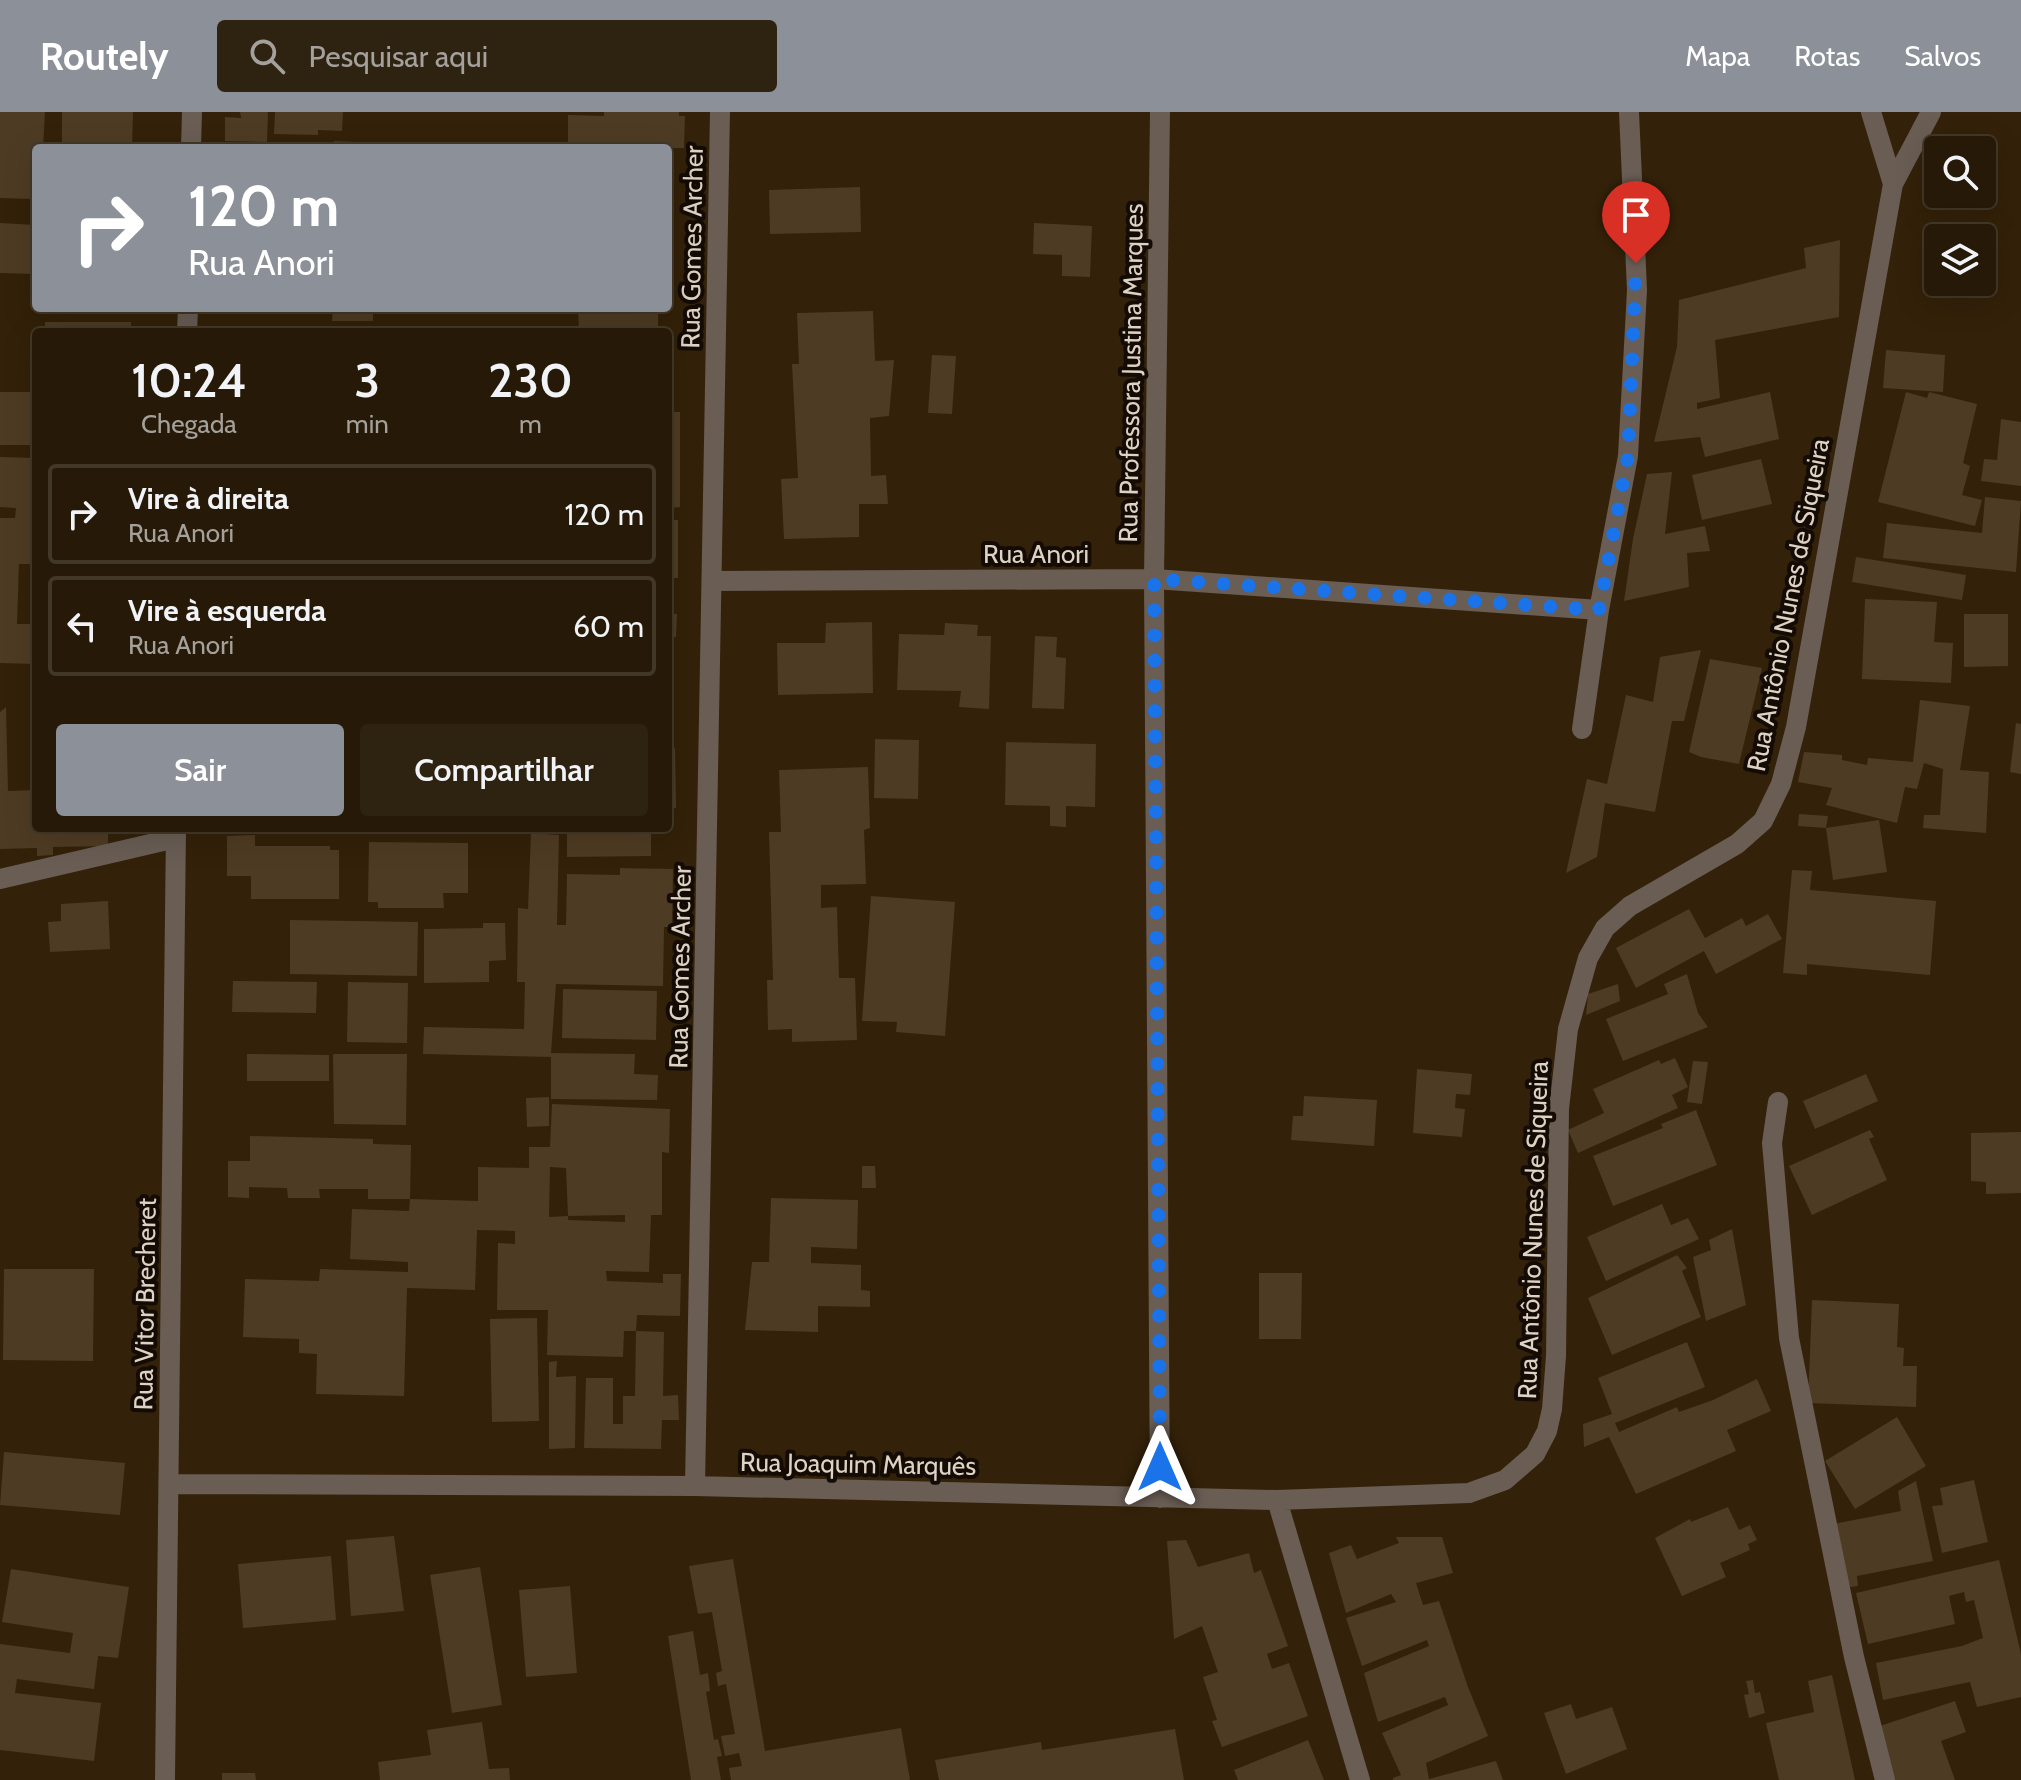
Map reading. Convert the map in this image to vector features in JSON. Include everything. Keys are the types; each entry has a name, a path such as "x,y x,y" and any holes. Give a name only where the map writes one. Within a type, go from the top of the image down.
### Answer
{"street":[{"path":"191,144 192,112"},
{"name":"Rua Gomes Archer","path":"695,1486 720,112"},
{"name":"Rua Professora Justina Marques","path":"1160,112 1154,579 1160,1498"},
{"path":"1582,729 1599,610 1628,456 1637,290 1629,112"},
{"path":"1871,112 1893,184"},
{"name":"Rua Antônio Nunes de Siqueira","path":"1535,1454 1547,1431 1552,1409 1556,1356 1559,1109 1568,1029 1588,958 1605,928 1630,906 1737,844 1763,821 1781,784 1796,727 1893,184 1931,112"},
{"name":"Rua Anori","path":"713,581 1154,579 1599,610"},
{"path":"0,879 176,833"},
{"name":"Rua Vitor Brecheret","path":"165,1780 176,833"},
{"path":"1778,1102 1772,1143 1789,1338 1854,1657 1885,1780"},
{"name":"Rua Joaquim Marquês","path":"169,1484 695,1486 1277,1500 1469,1493 1505,1480 1535,1454"},
{"path":"1277,1500 1360,1780"}],"building":[{"path":"0,112 45,112 43,144 32,144 31,199 0,198"},
{"path":"62,112 133,112 132,144 62,144"},
{"path":"240,112 268,112 267,142 225,141 225,117 241,118"},
{"path":"275,112 343,112 342,131 318,130 318,135 274,134"},
{"path":"604,112 679,112 679,116 685,116 684,148 672,148 672,144 524,144 568,142 568,115 604,116"},
{"path":"334,141 380,143 380,144 334,144"},
{"path":"860,187 861,232 770,234 769,190"},
{"path":"0,223 32,225 32,274 0,273"},
{"path":"1034,223 1092,226 1090,277 1062,276 1062,255 1033,254"},
{"path":"1840,240 1839,317 1715,340 1720,398 1697,403 1697,409 1770,392 1779,439 1705,457 1700,437 1654,442 1677,347 1679,300 1806,268 1804,248"},
{"path":"873,311 875,361 894,360 889,416 870,418 871,476 886,475 888,504 859,504 859,537 784,539 781,479 798,478 792,364 799,364 797,313"},
{"path":"333,312 373,312 373,321 332,321"},
{"path":"578,312 658,312 658,328 579,328"},
{"path":"45,322 131,322 131,328 45,328"},
{"path":"1886,350 1945,355 1943,392 1883,388"},
{"path":"932,355 956,356 952,414 928,413"},
{"path":"0,392 32,392 32,445 0,445"},
{"path":"1906,392 1927,398 1929,392 1977,404 1963,463 1970,466 1962,495 1982,500 1975,526 1878,502"},
{"path":"672,412 680,412 680,507 672,508"},
{"path":"2001,419 2021,422 2021,486 1981,481 1984,459 1997,460"},
{"path":"0,457 32,458 32,564 19,564 17,624 32,624 32,664 0,663 0,518 15,518 16,508 0,507"},
{"path":"1761,459 1772,504 1702,520 1692,475"},
{"path":"1672,472 1665,534 1705,526 1710,551 1687,553 1689,587 1624,601 1647,474"},
{"path":"1985,497 2021,501 2016,572 1883,558 1887,523 1982,533"},
{"path":"672,520 678,520 678,578 672,578"},
{"path":"1856,557 1966,575 1962,600 1852,582"},
{"path":"1865,599 1937,602 1934,642 1953,643 1951,683 1862,679"},
{"path":"672,614 677,614 676,637 672,637"},
{"path":"1964,614 2008,614 2008,666 1964,667"},
{"path":"872,622 873,693 778,695 777,643 825,643 826,623"},
{"path":"945,623 978,625 977,636 991,636 989,709 959,707 961,691 897,690 899,634 944,635"},
{"path":"1035,636 1057,637 1056,657 1066,658 1064,709 1032,708"},
{"path":"1701,650 1684,721 1672,721 1655,812 1605,803 1597,857 1566,873 1587,779 1607,784 1626,695 1653,702 1660,657"},
{"path":"1710,659 1762,668 1739,764 1689,752"},
{"path":"1920,700 1970,706 1960,770 1989,772 1986,833 1923,828 1924,815 1940,815 1943,769 1924,763 1917,789 1905,787 1897,823 1826,805 1832,788 1798,782 1804,752 1842,755 1842,760 1867,765 1868,758 1913,762"},
{"path":"6,707 8,791 32,790 32,832 108,832 108,846 53,847 53,855 37,856 37,848 0,849 0,712"},
{"path":"2016,723 2021,724 2021,774 2010,772"},
{"path":"875,739 919,740 918,799 874,798"},
{"path":"1006,742 1096,744 1095,807 1066,806 1066,827 1050,826 1050,806 1005,805"},
{"path":"672,748 675,748 676,808 672,808"},
{"path":"868,767 870,828 864,830 866,884 821,885 821,908 837,907 839,978 855,978 857,1040 792,1042 792,1029 768,1030 767,980 773,980 769,832 781,832 779,770"},
{"path":"1799,814 1828,816 1826,828 1798,826"},
{"path":"1879,820 1887,872 1833,880 1826,828"},
{"path":"567,832 651,832 651,856 567,857"},
{"path":"531,833 559,835 557,925 566,925 567,874 620,875 620,868 673,869 672,927 664,927 663,986 556,984 551,1053 635,1054 634,1074 658,1075 657,1100 551,1099 551,1057 423,1054 424,1027 524,1029 525,982 517,982 518,908 528,909"},
{"path":"255,835 255,846 330,846 330,850 339,850 339,899 251,899 251,876 227,876 227,836"},
{"path":"369,842 468,843 468,893 443,893 444,908 378,908 378,902 368,902"},
{"path":"1792,870 1812,871 1810,890 1936,901 1930,975 1807,964 1807,975 1783,973"},
{"path":"871,896 955,902 945,1036 896,1032 897,1022 862,1021"},
{"path":"108,901 110,949 50,952 48,922 61,921 61,904"},
{"path":"1689,909 1705,938 1742,918 1746,926 1768,914 1782,939 1716,974 1704,951 1636,988 1616,948"},
{"path":"290,920 418,922 417,976 290,974"},
{"path":"483,923 505,923 506,960 489,961 489,982 424,983 424,929 483,928"},
{"path":"1687,974 1698,1013 1708,1027 1623,1061 1606,1019 1668,994 1664,984"},
{"path":"233,981 317,982 316,1013 232,1012"},
{"path":"348,982 408,983 407,1043 347,1042"},
{"path":"1618,984 1620,1001 1586,1015 1588,994"},
{"path":"563,989 657,991 656,1040 562,1038"},
{"path":"247,1054 329,1055 329,1081 247,1081"},
{"path":"333,1054 407,1054 406,1125 334,1124"},
{"path":"1675,1058 1688,1087 1672,1095 1678,1108 1578,1153 1568,1130 1604,1113 1593,1089 1659,1060 1661,1064"},
{"path":"1693,1061 1708,1062 1702,1104 1687,1102"},
{"path":"1417,1069 1472,1074 1470,1095 1456,1094 1455,1108 1465,1109 1462,1137 1413,1133"},
{"path":"1866,1074 1878,1101 1815,1129 1803,1101"},
{"path":"1304,1096 1377,1100 1374,1146 1291,1140 1293,1116 1303,1116"},
{"path":"549,1097 549,1126 527,1127 526,1098"},
{"path":"552,1104 670,1109 669,1153 662,1152 662,1215 651,1215 649,1272 606,1271 607,1281 663,1283 663,1274 681,1274 680,1316 637,1315 636,1331 624,1331 623,1357 547,1355 548,1310 497,1310 498,1243 515,1244 515,1231 477,1230 475,1290 407,1288 404,1396 316,1394 317,1354 299,1353 299,1339 243,1337 245,1279 319,1281 320,1269 408,1272 408,1262 350,1259 352,1209 409,1211 410,1199 478,1201 478,1167 529,1168 529,1147 550,1147","holes":["550,1167 566,1168 568,1216 549,1217","625,1215 625,1222 568,1220 568,1216"]},
{"path":"1696,1110 1717,1165 1613,1206 1593,1156 1663,1128 1661,1124"},
{"path":"1870,1130 1874,1137 1869,1139 1887,1180 1812,1215 1789,1166"},
{"path":"2021,1132 2021,1193 1986,1194 1986,1182 1971,1181 1971,1133"},
{"path":"250,1136 373,1139 373,1144 411,1145 410,1199 368,1199 368,1189 319,1189 320,1198 288,1198 287,1188 249,1187 249,1198 228,1197 228,1161 250,1161"},
{"path":"862,1166 875,1166 876,1188 862,1188"},
{"path":"771,1198 858,1200 857,1249 811,1247 811,1263 861,1265 861,1290 870,1291 870,1307 818,1306 818,1332 745,1330 752,1262 769,1262"},
{"path":"1662,1204 1671,1225 1688,1218 1699,1239 1606,1281 1587,1237"},
{"path":"1732,1229 1746,1305 1706,1321 1693,1257 1711,1250 1709,1240"},
{"path":"1677,1255 1687,1268 1682,1271 1701,1317 1612,1355 1588,1298"},
{"path":"4,1269 94,1269 93,1361 3,1360"},
{"path":"1259,1273 1302,1273 1301,1339 1259,1339"},
{"path":"1812,1300 1899,1304 1897,1347 1904,1348 1903,1366 1917,1366 1916,1407 1808,1403"},
{"path":"537,1318 539,1421 492,1422 490,1319"},
{"path":"636,1331 664,1332 663,1396 678,1395 679,1420 662,1420 661,1449 584,1448 586,1378 613,1378 613,1424 623,1424 623,1396 635,1396"},
{"path":"1687,1342 1705,1387 1615,1423 1619,1432 1677,1407 1679,1412 1713,1400 1757,1379 1771,1411 1727,1430 1736,1451 1636,1494 1609,1437 1584,1447 1583,1424 1612,1414 1598,1378"},
{"path":"557,1361 556,1377 576,1376 575,1448 549,1449 549,1362"},
{"path":"1897,1417 1926,1466 1855,1509 1825,1461"},
{"path":"4,1452 125,1463 120,1515 0,1505"},
{"path":"1974,1480 1988,1542 1942,1553 1932,1506 1943,1505 1940,1488"},
{"path":"1916,1481 1933,1561 1857,1576 1858,1586 1843,1588 1833,1524 1901,1511 1898,1491"},
{"path":"1728,1507 1739,1530 1750,1525 1757,1540 1748,1544 1750,1550 1720,1563 1726,1577 1682,1596 1655,1538 1690,1519 1691,1522"},
{"path":"394,1536 404,1611 351,1616 346,1540"},
{"path":"1396,1537 1442,1537 1453,1573 1416,1583 1423,1605 1439,1601 1488,1736 1426,1763 1429,1779 1496,1761 1503,1780 1393,1780 1401,1775 1382,1733 1448,1705 1445,1697 1378,1722 1364,1673 1429,1646 1427,1640 1362,1666 1346,1618 1396,1602 1391,1594 1346,1613 1329,1553 1351,1545 1357,1559 1399,1543"},
{"path":"1186,1540 1198,1567 1249,1553 1254,1573 1261,1570 1288,1646 1267,1654 1272,1669 1289,1663 1308,1716 1222,1747 1212,1721 1217,1720 1203,1677 1218,1672 1202,1626 1174,1639 1167,1541"},
{"path":"331,1556 336,1620 243,1628 238,1564"},
{"path":"733,1559 765,1751 901,1728 910,1780 731,1780 729,1768 742,1766 739,1753 725,1756 721,1736 735,1734 726,1684 718,1686 716,1673 722,1671 712,1612 698,1614 689,1566"},
{"path":"1999,1560 2021,1654 2021,1697 1977,1707 1970,1682 1883,1700 1876,1663 1962,1646 1983,1638 1974,1600 1966,1602 1964,1592 1949,1596 1955,1624 1868,1644 1856,1593"},
{"path":"480,1567 502,1705 452,1713 430,1575"},
{"path":"11,1569 129,1587 118,1658 98,1656 94,1689 17,1679 15,1693 101,1703 94,1761 0,1750 0,1644 70,1653 73,1633 2,1622"},
{"path":"570,1586 577,1673 526,1677 519,1590"},
{"path":"693,1631 700,1675 708,1673 710,1691 706,1692 714,1740 718,1739 722,1756 717,1757 721,1780 691,1780 668,1636"},
{"path":"1832,1675 1855,1780 1779,1780 1766,1723 1814,1712 1808,1681"},
{"path":"1753,1680 1755,1693 1760,1692 1765,1713 1749,1718 1744,1695 1749,1694 1746,1681"},
{"path":"1955,1701 1966,1732 1941,1741 1955,1780 1895,1780 1877,1727"},
{"path":"1571,1704 1576,1719 1612,1707 1627,1749 1566,1774 1544,1713"},
{"path":"482,1722 489,1769 509,1768 510,1780 380,1780 378,1762 431,1755 427,1730"},
{"path":"1175,1729 1184,1780 939,1780 935,1760 1041,1742 1042,1750"},
{"path":"1308,1740 1324,1780 1238,1780 1234,1770"},
{"path":"222,1773 255,1773 256,1780 222,1780"}],"route":[{"path":"1160,1467 1154,579 1599,610 1628,456 1636,263"}]}
